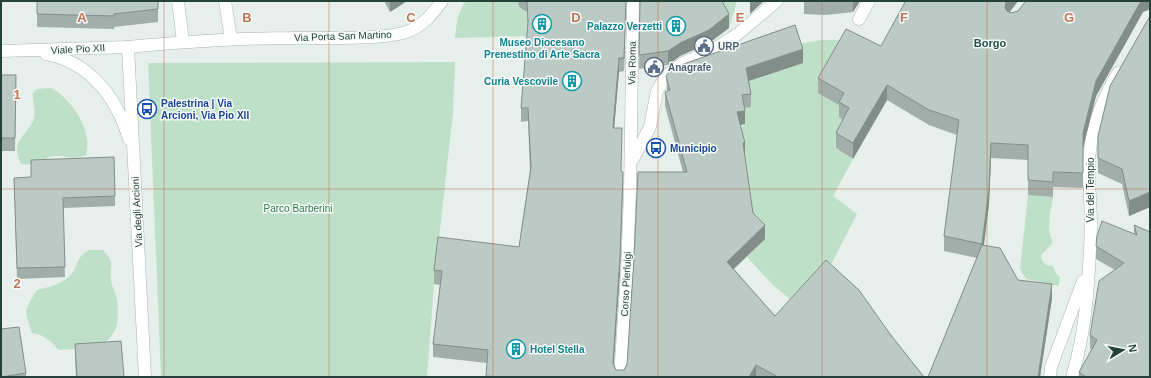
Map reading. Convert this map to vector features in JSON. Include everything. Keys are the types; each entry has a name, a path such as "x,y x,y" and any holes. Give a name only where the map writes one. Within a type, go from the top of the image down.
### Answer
{"street":[{"path":"178,1 183,42"},
{"path":"225,1 231,39"},
{"name":"Via Porta San Martino","path":"183,42 231,39 372,36 397,34 418,27 432,14 442,1"},
{"name":"Via Roma","path":"631,163 633,1"},
{"path":"631,163 650,127 657,91 666,76 683,63 713,50 739,33 776,1"},
{"path":"859,18 869,1"},
{"name":"Viale Pio XII","path":"1,52 183,42"},
{"name":"Via degli Arcioni","path":"128,46 145,377"},
{"name":"Viale Pio XII","path":"27,51 52,55 71,62 82,68 98,82 110,97 122,118 131,147 135,170"},
{"name":"Via del Tempio","path":"1072,377 1082,343 1088,268 1091,225 1090,150 1103,98 1123,64"},
{"name":"Corso Pierluigi","path":"620,377 627,271 631,163"},
{"path":"1050,377 1051,367 1088,268"}],"green space":[{"path":"466,1 518,1 519,7 527,12 528,36 455,38 458,19"},
{"path":"683,1 737,1 729,28 717,7"},
{"path":"823,40 838,40 846,44 844,108 849,123 836,148 853,159 833,196 857,214 826,274 798,306 773,285 747,257 765,239 752,225 738,130 745,124 742,109 748,82 803,63 797,44"},
{"name":"Parco Barberini","path":"455,62 453,112 434,284 427,377 161,377 148,63"},
{"path":"52,88 67,101 80,117 87,136 86,155 73,158 55,156 25,165 21,164 17,149 18,143 32,124 34,118 35,112 33,93 37,89"},
{"path":"1028,195 1053,197 1049,232 1052,244 1042,254 1041,259 1046,265 1053,266 1055,272 1060,277 1059,286 1026,279 1020,269"},
{"path":"89,250 103,250 110,259 112,266 111,281 117,299 118,315 116,327 112,336 97,346 59,350 44,337 32,333 27,315 28,307 37,290 57,284 70,276 80,257"}],"building":[{"path":"37,1 158,1 158,9 114,14 114,16 37,14"},
{"path":"527,1 626,1 624,58 619,58 613,128 622,128 621,171 623,172 620,257 613,363 616,370 624,370 627,364 638,172 687,172 665,92 670,90 666,76 672,68 795,25 803,49 746,68 751,94 742,95 745,111 737,112 745,143 743,143 753,213 765,225 727,262 775,316 826,260 859,290 890,334 924,377 778,377 756,365 749,377 498,377 486,376 488,350 433,344 442,271 434,270 438,237 519,247 531,167 528,108 521,108 528,22"},
{"name":"Palazzo Verzetti","path":"640,1 722,1 729,14 709,30 680,43 668,51 639,55"},
{"path":"905,1 1006,1 1005,8 1011,13 1018,11 1026,1 1141,1 1096,81 1083,133 1083,173 1053,172 1053,182 1028,180 1028,145 991,143 989,189 982,244 944,236 959,120 929,110 887,85 853,143 836,133 849,108 839,102 844,93 818,78 846,29 881,46"},
{"path":"1150,16 1150,192 1129,201 1122,169 1098,158 1098,136 1110,86"},
{"path":"1,75 16,75 15,138 1,138"},
{"path":"114,157 115,196 63,198 65,267 17,268 14,178 31,177 31,160"},
{"path":"1102,221 1137,235 1134,225 1150,232 1150,377 1086,377 1079,372 1097,340 1090,335 1099,281 1124,263 1096,246 1097,236"},
{"path":"982,245 1000,248 1018,280 1052,284 1038,377 928,377"},
{"path":"19,327 26,373 1,377 1,329"},
{"path":"121,341 124,377 77,377 75,344"}],"place":[{"name":"Museo Diocesano Prenestino di Arte Sacra","path":"542,24"},
{"name":"Palazzo Verzetti","path":"676,26"},
{"name":"URP","path":"704,46"},
{"name":"Anagrafe","path":"654,67"},
{"name":"Curia Vescovile","path":"572,81"},
{"name":"Palestrina | Via Arcioni, Via Pio XII","path":"147,109"},
{"name":"Municipio","path":"656,148"},
{"name":"Hotel Stella","path":"516,349"}],"district":[{"name":"Borgo","path":"990,43"}]}
